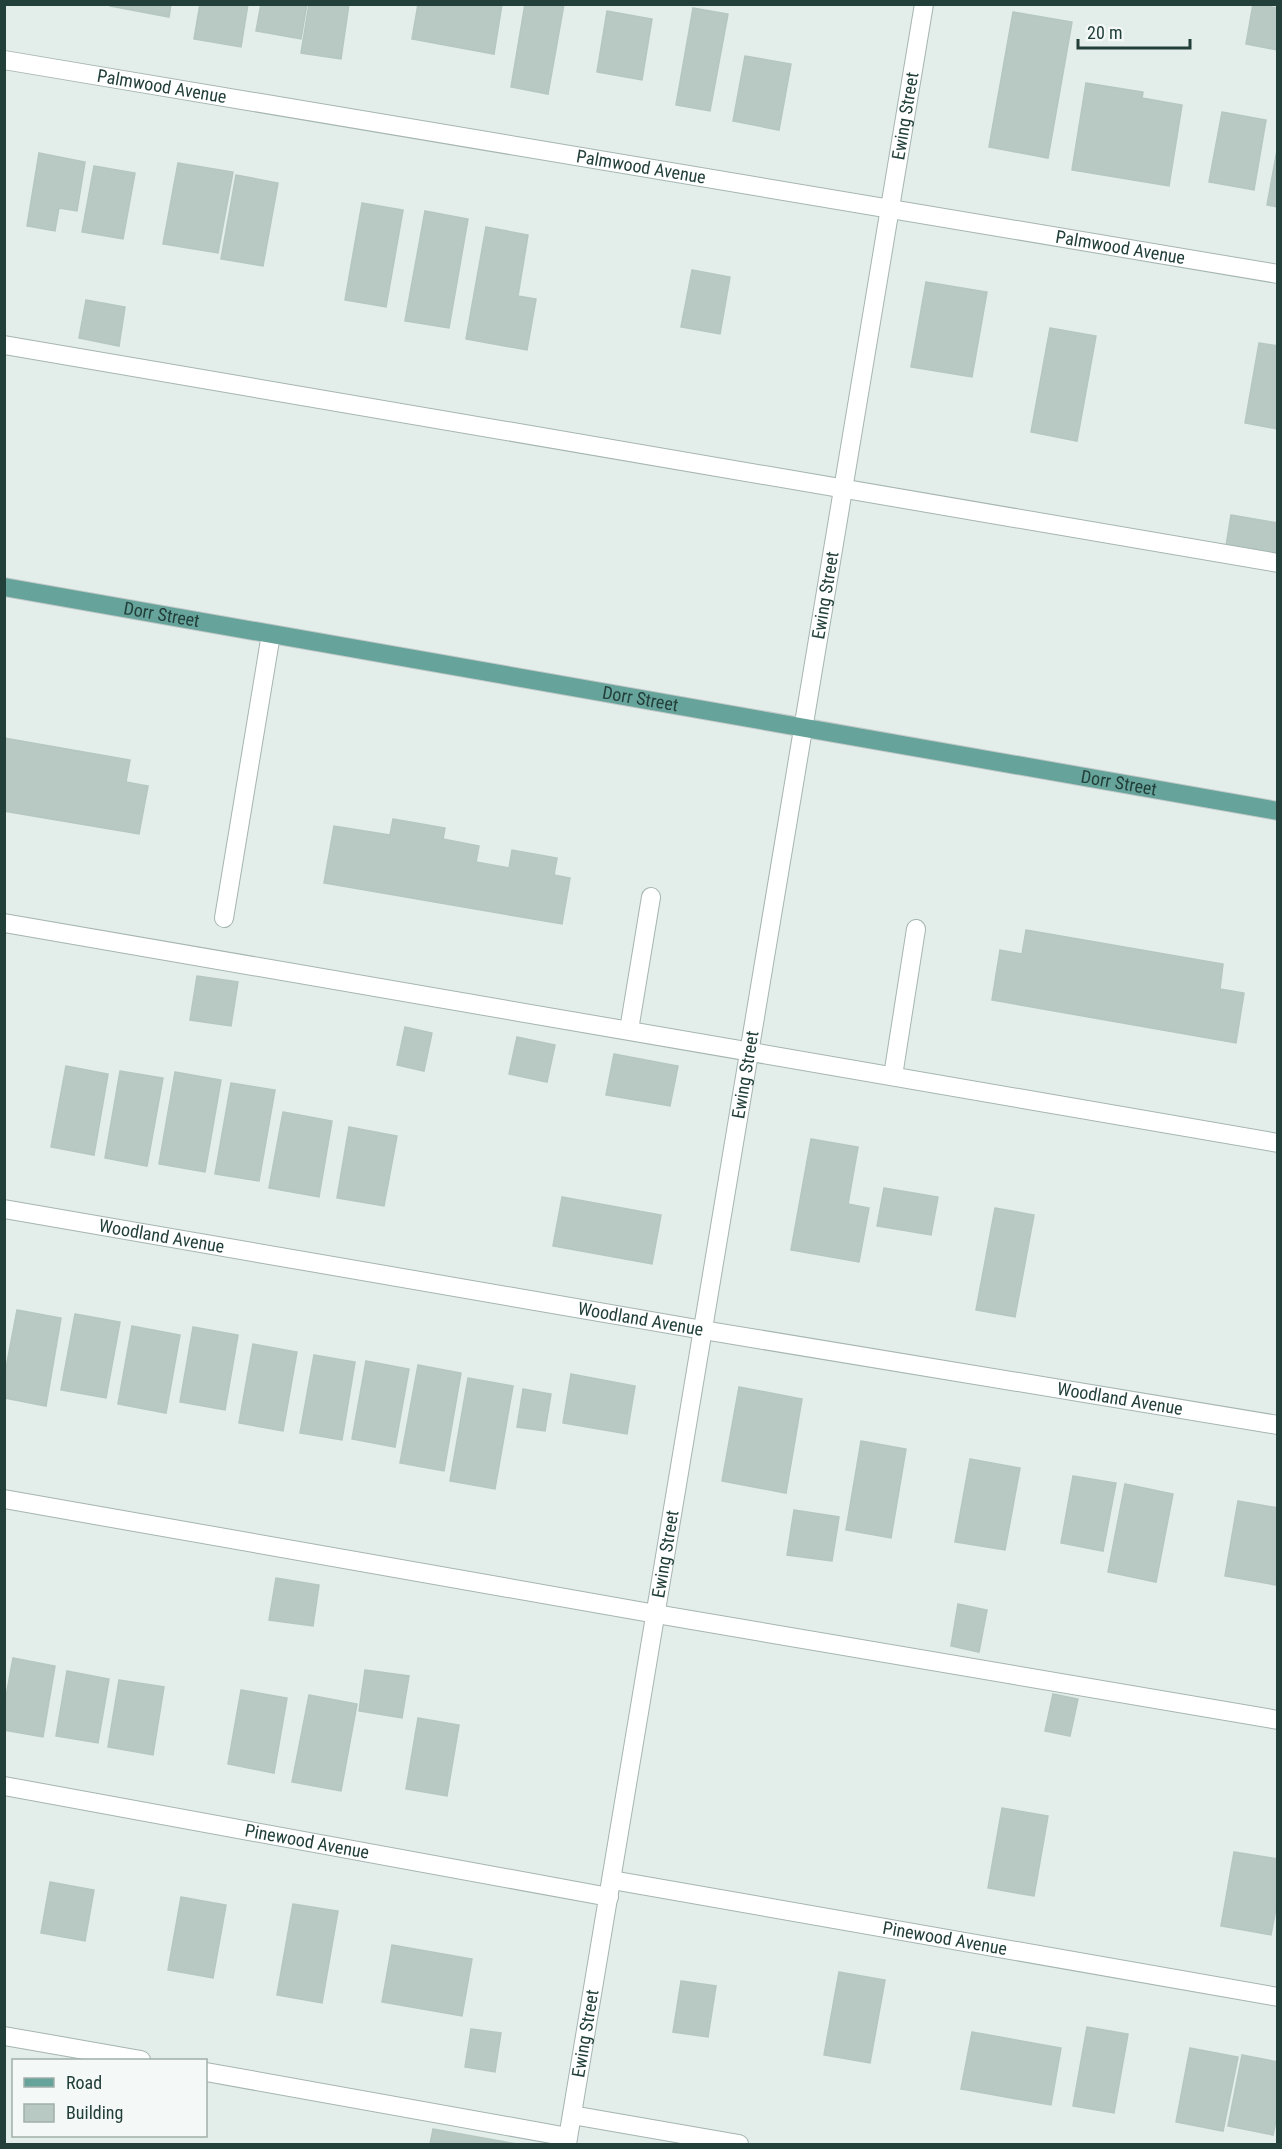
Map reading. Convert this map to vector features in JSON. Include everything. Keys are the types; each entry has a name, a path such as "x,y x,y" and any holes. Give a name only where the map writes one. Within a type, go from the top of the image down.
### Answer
{"main road":[{"name":"Dorr Street","path":"4,587 1278,811"}],"street":[{"name":"Ewing Street","path":"568,2141 924,4"},
{"name":"Palmwood Avenue","path":"4,60 1278,274"},
{"path":"4,345 1278,563"},
{"path":"225,918 271,634"},
{"path":"629,1030 651,897"},
{"path":"4,923 1278,1143"},
{"path":"893,1076 916,929"},
{"name":"Woodland Avenue","path":"4,1209 703,1330 1278,1425"},
{"path":"4,1499 656,1614 1278,1720"},
{"name":"Pinewood Avenue","path":"4,1786 1278,1997"},
{"path":"4,2036 130,2059"},
{"path":"207,2072 568,2141"},
{"path":"572,2115 739,2145"}],"building":[{"path":"111,4 171,4 169,17 110,6"},
{"path":"200,4 248,4 241,47 194,39"},
{"path":"261,4 307,4 301,39 256,31"},
{"path":"309,4 349,4 341,59 301,53"},
{"path":"418,4 502,4 494,54 412,39"},
{"path":"525,4 564,4 548,94 511,87"},
{"path":"1253,4 1278,8 1278,50 1246,44"},
{"path":"693,8 728,14 710,111 676,105"},
{"path":"607,11 652,19 642,80 597,72"},
{"path":"1013,12 1072,22 1048,158 989,147"},
{"path":"745,56 791,64 779,130 733,121"},
{"path":"1086,83 1143,92 1142,98 1182,105 1169,186 1072,170"},
{"path":"1222,112 1266,120 1254,190 1209,182"},
{"path":"1278,145 1278,207 1267,205"},
{"path":"39,153 85,162 77,211 59,208 55,231 27,226"},
{"path":"178,163 233,172 218,253 163,244"},
{"path":"94,166 135,173 123,239 82,232"},
{"path":"236,175 278,183 263,266 221,259"},
{"path":"362,203 403,210 386,307 345,300"},
{"path":"425,211 468,219 449,328 405,321"},
{"path":"486,227 528,235 518,296 536,299 527,350 466,339"},
{"path":"692,270 730,277 720,334 681,327"},
{"path":"926,282 987,292 972,377 911,367"},
{"path":"86,300 125,307 119,346 79,338"},
{"path":"1050,328 1096,336 1077,441 1031,432"},
{"path":"1259,343 1278,346 1278,429 1245,423"},
{"path":"1231,515 1278,523 1276,555 1226,546"},
{"path":"4,738 130,760 126,782 148,786 139,834 4,811"},
{"path":"393,819 445,828 443,839 479,846 476,862 509,868 512,850 557,858 554,875 570,878 562,924 324,883 334,826 390,835"},
{"path":"1026,930 1223,964 1220,989 1244,993 1236,1043 992,1000 1000,950 1022,954"},
{"path":"197,976 238,982 231,1026 190,1020"},
{"path":"405,1027 432,1033 424,1071 397,1065"},
{"path":"517,1037 555,1045 547,1082 509,1074"},
{"path":"614,1054 678,1066 670,1106 606,1095"},
{"path":"66,1066 108,1074 94,1155 51,1147"},
{"path":"120,1071 163,1078 147,1166 105,1158"},
{"path":"175,1072 221,1080 205,1172 159,1164"},
{"path":"231,1083 275,1090 259,1181 215,1174"},
{"path":"283,1112 332,1121 319,1197 269,1188"},
{"path":"349,1127 397,1136 384,1206 337,1198"},
{"path":"811,1139 858,1147 848,1204 869,1208 859,1262 791,1250"},
{"path":"884,1188 938,1197 931,1235 877,1226"},
{"path":"562,1197 661,1215 652,1264 553,1246"},
{"path":"995,1208 1034,1215 1015,1317 976,1310"},
{"path":"17,1310 61,1318 46,1406 4,1398 4,1378"},
{"path":"75,1314 120,1322 106,1398 61,1390"},
{"path":"132,1326 180,1335 166,1413 118,1404"},
{"path":"193,1327 238,1335 225,1410 180,1402"},
{"path":"253,1344 297,1352 283,1431 239,1423"},
{"path":"314,1355 355,1362 342,1440 300,1433"},
{"path":"366,1361 409,1369 395,1447 352,1439"},
{"path":"418,1365 461,1373 444,1471 400,1463"},
{"path":"571,1374 635,1386 627,1434 563,1423"},
{"path":"468,1378 513,1386 495,1489 450,1481"},
{"path":"739,1387 802,1399 786,1493 722,1481"},
{"path":"523,1389 551,1394 545,1431 517,1427"},
{"path":"861,1441 906,1449 891,1538 846,1530"},
{"path":"970,1459 1020,1468 1005,1550 955,1542"},
{"path":"1073,1476 1116,1483 1103,1551 1061,1543"},
{"path":"1125,1484 1173,1494 1156,1582 1108,1572"},
{"path":"1238,1501 1278,1508 1276,1585 1225,1576"},
{"path":"794,1510 839,1517 832,1561 787,1555"},
{"path":"276,1578 319,1585 313,1626 269,1620"},
{"path":"958,1604 987,1610 979,1652 951,1646"},
{"path":"13,1658 55,1666 43,1737 4,1730 4,1707"},
{"path":"365,1670 409,1676 402,1718 359,1711"},
{"path":"67,1671 109,1679 98,1743 56,1736"},
{"path":"119,1680 164,1687 153,1755 108,1747"},
{"path":"241,1690 287,1698 274,1773 228,1764"},
{"path":"1053,1694 1078,1699 1070,1736 1045,1731"},
{"path":"309,1695 357,1704 341,1791 292,1782"},
{"path":"418,1718 459,1725 447,1796 406,1789"},
{"path":"1002,1808 1048,1816 1034,1896 988,1888"},
{"path":"1234,1852 1278,1859 1278,1898 1271,1935 1221,1926"},
{"path":"50,1882 94,1890 85,1941 41,1933"},
{"path":"181,1897 226,1905 213,1978 168,1970"},
{"path":"293,1904 338,1911 322,2003 277,1995"},
{"path":"392,1945 472,1959 462,2016 382,2002"},
{"path":"839,1972 885,1980 870,2063 824,2055"},
{"path":"681,1981 716,1986 708,2037 673,2032"},
{"path":"1087,2027 1128,2034 1114,2113 1073,2106"},
{"path":"471,2029 501,2033 495,2072 465,2067"},
{"path":"972,2032 1061,2048 1051,2105 961,2089"},
{"path":"1190,2048 1238,2057 1223,2131 1176,2122"},
{"path":"1242,2055 1278,2062 1278,2112 1273,2135 1228,2126"},
{"path":"433,2129 517,2144 430,2144"}]}
